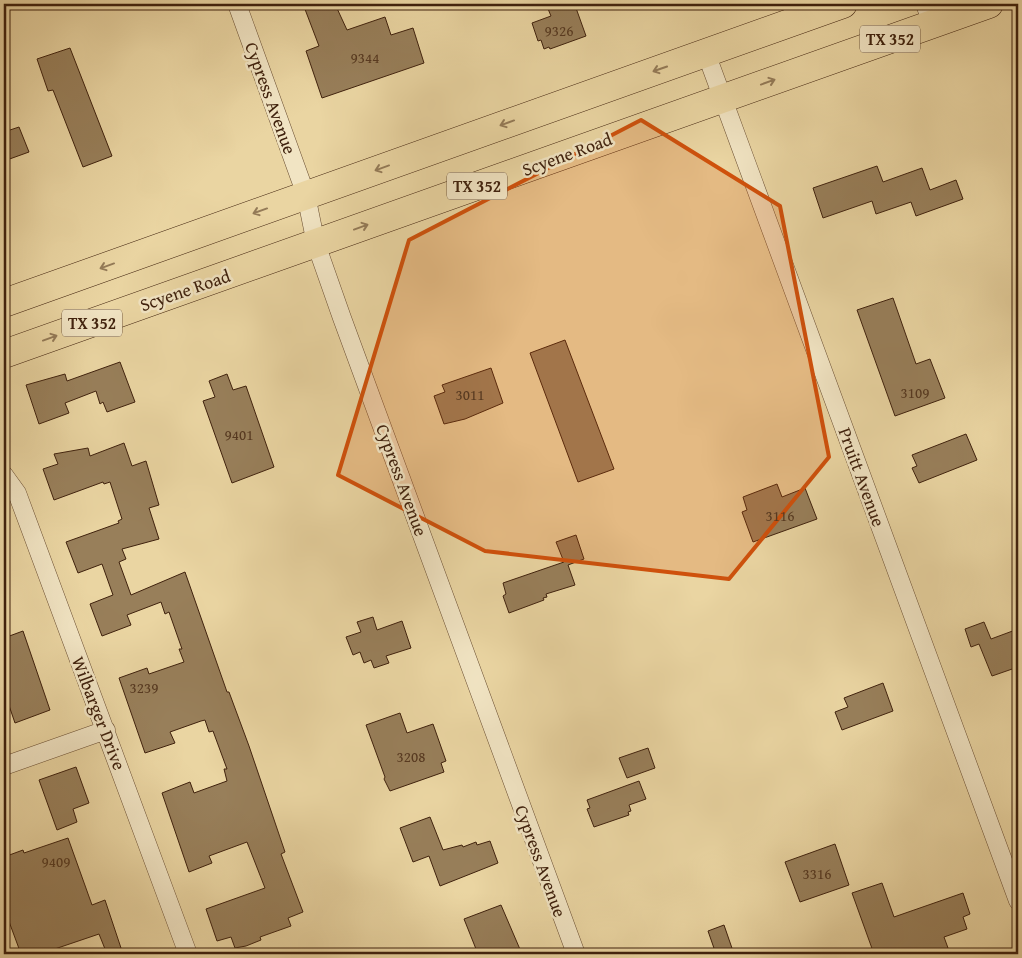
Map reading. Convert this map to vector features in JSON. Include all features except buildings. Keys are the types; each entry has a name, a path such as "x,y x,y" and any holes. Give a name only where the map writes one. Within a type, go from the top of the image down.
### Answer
{"main road":[{"name":"TX 352","path":"4,303 843,4"},
{"name":"Scyene Road","path":"4,354 723,99 929,14 988,4"}],"street":[{"name":"Cypress Avenue","path":"237,4 306,195 316,244 576,954"},
{"name":"Pruitt Avenue","path":"706,53 1018,902"},
{"name":"Wilbarger Drive","path":"4,475 17,493 188,954"},
{"path":"4,766 106,730"}],"highlighted area":[{"path":"641,120 780,206 829,457 729,579 485,551 338,475 409,240"}]}
